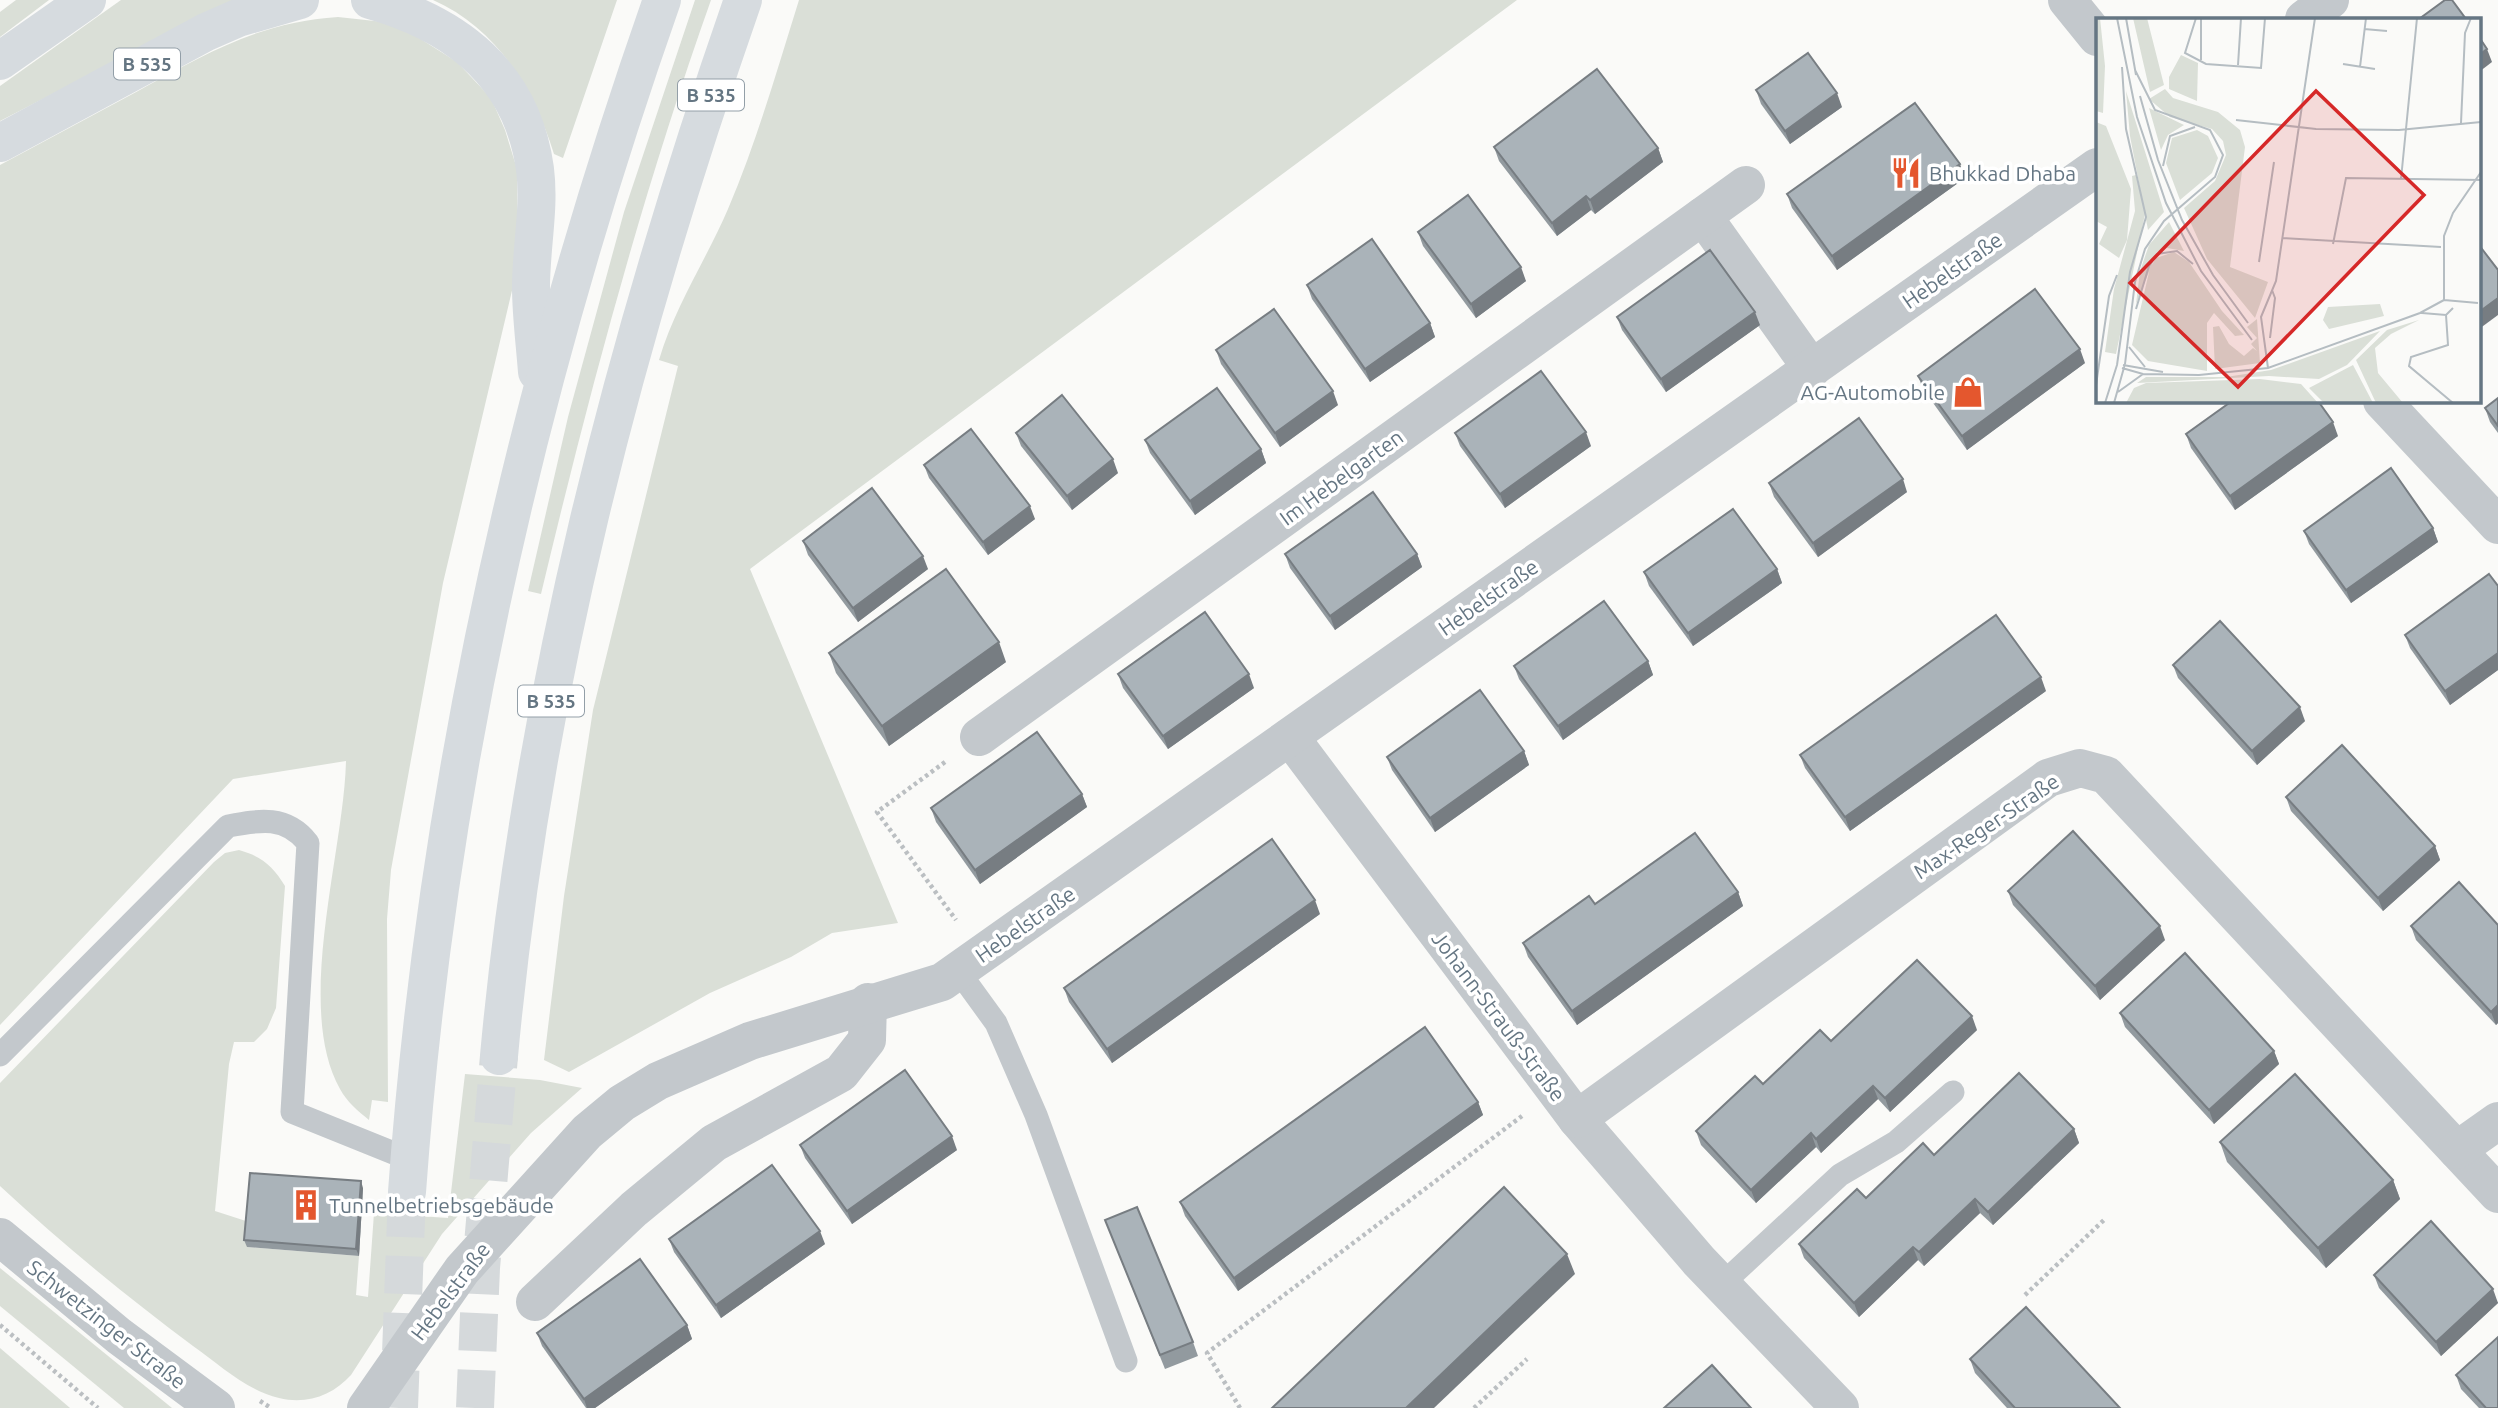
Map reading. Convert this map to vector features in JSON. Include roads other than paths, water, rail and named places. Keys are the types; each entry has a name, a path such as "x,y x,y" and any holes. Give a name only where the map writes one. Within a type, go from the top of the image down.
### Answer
{"highway":[{"path":"0,61 87,0"},
{"name":"B 535","path":"0,143 206,32 239,18 300,0"},
{"path":"369,0 401,9 456,37 482,60 506,88 518,110 535,169 536,206 531,285 539,402"},
{"path":"409,1176 421,1036 464,739 484,636 539,402 576,266 662,0"},
{"name":"B 535","path":"499,1056 508,955 526,835 559,660 591,512 656,265 743,0"}],"street":[{"path":"2067,0 2096,36"},
{"path":"2305,18 2330,0"},
{"name":"Hebelstraße","path":"366,1408 462,1270 587,1132 622,1103 657,1081 750,1041 868,1002 942,982 2096,168"},
{"name":"Im Hebelgarten","path":"979,737 1746,185"},
{"path":"1703,216 1812,369"},
{"path":"2383,402 2498,525"},
{"name":"Johann-Strauß-Straße","path":"1290,737 1566,1105 1721,1285 1840,1408"},
{"name":"Max-Reger-Straße","path":"1566,1105 2049,778 2080,768 2106,775 2498,1195"},
{"path":"535,1302 634,1209 714,1143 841,1073 867,1040 868,1002"},
{"path":"2457,1150 2498,1121"},
{"name":"Schwetzinger Straße","path":"0,1237 109,1328 216,1408"}],"lane":[{"path":"0,1055 228,826 276,821 298,829 309,843 292,1112 409,1176"},
{"path":"970,963 1037,1115 1126,1361"},
{"path":"1721,1285 1840,1175 1896,1142 1953,1092"}],"tunnel":[{"path":"475,1408 481,1268 499,1056"},
{"path":"399,1408 407,1192"}],"place":[{"name":"Bhukkad Dhaba","path":"1906,173"},
{"name":"AG-Automobile","path":"1968,392"},
{"name":"Tunnelbetriebsgebäude","path":"306,1205"}]}
